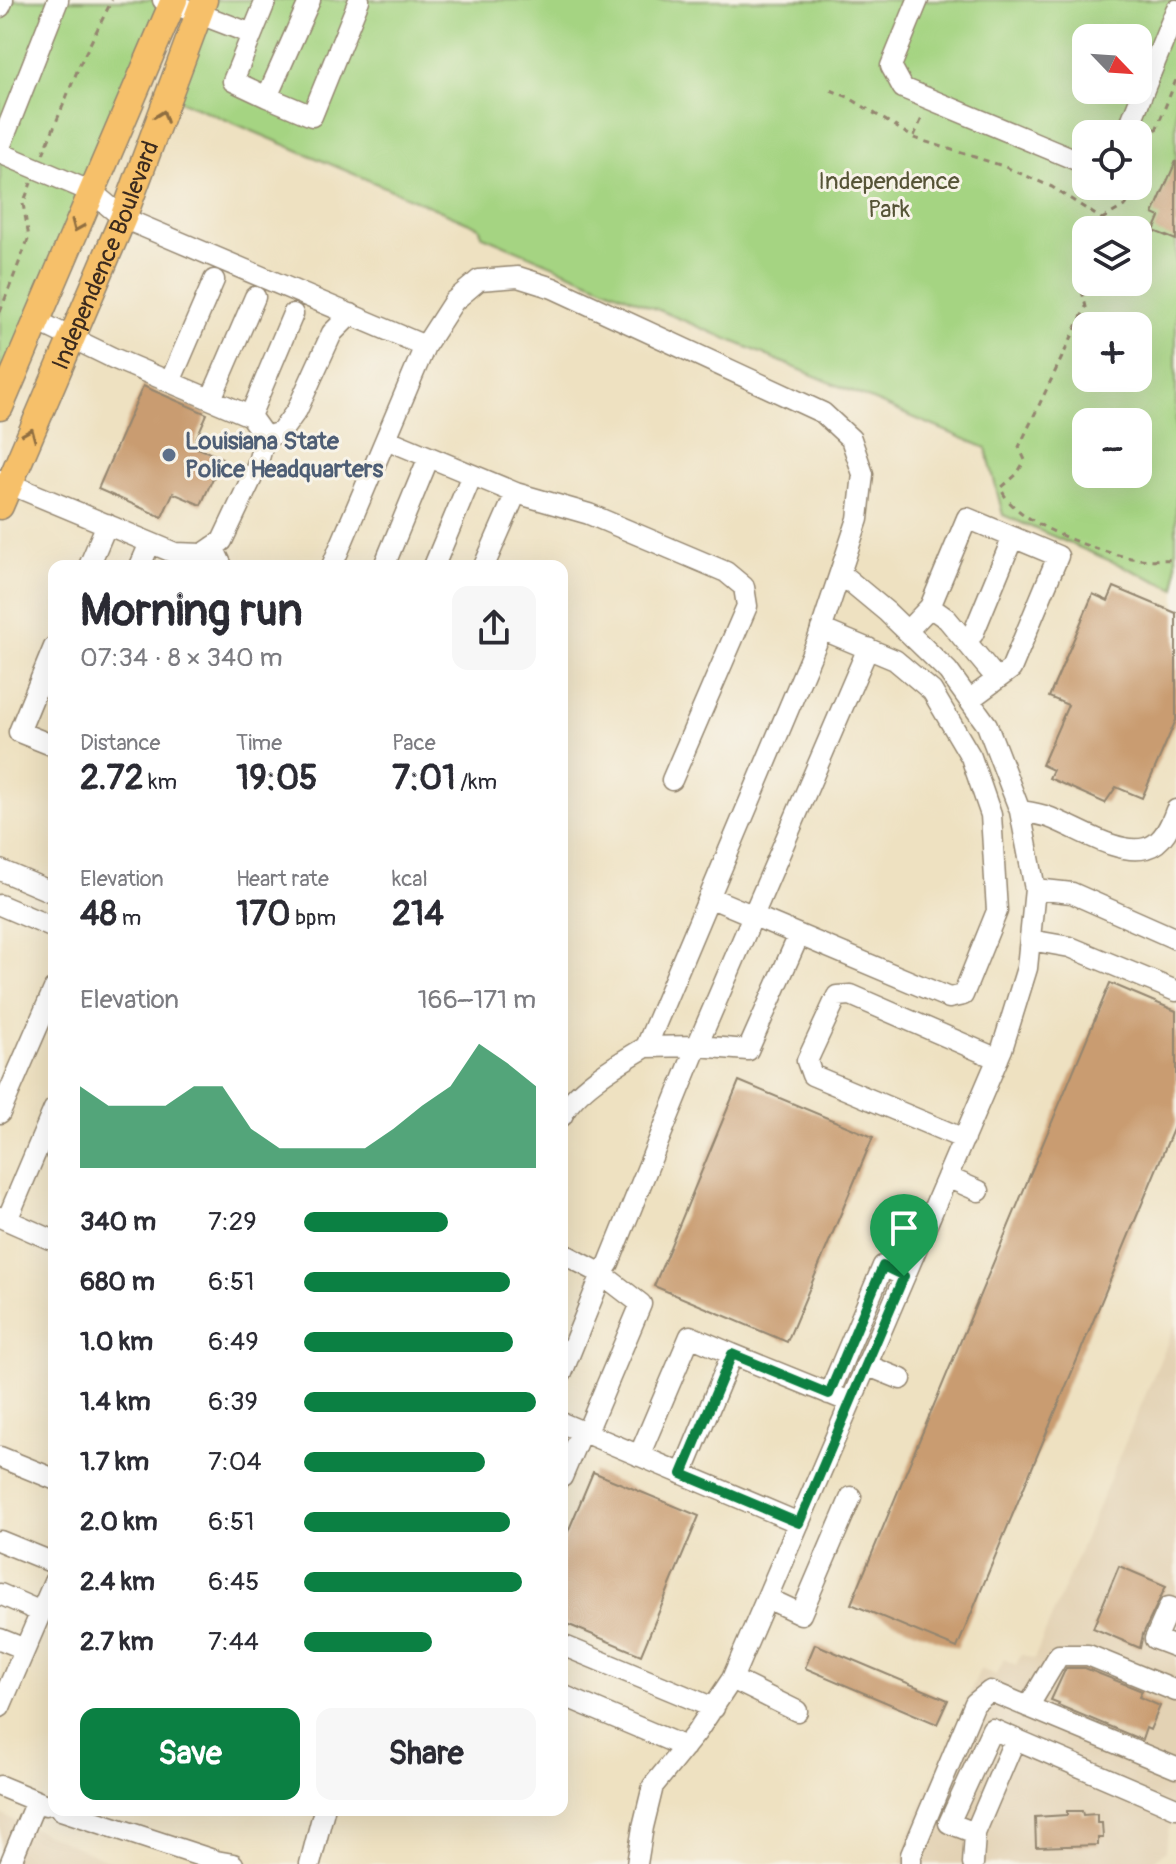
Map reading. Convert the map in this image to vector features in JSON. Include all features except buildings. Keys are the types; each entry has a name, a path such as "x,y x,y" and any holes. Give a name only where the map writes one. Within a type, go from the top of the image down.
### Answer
{"main road":[{"name":"Independence Boulevard","path":"0,407 170,1"},
{"name":"Independence Boulevard","path":"3,490 123,218 202,6"}],"street":[{"path":"0,7 3,0"},
{"path":"58,0 0,150 92,192 123,218 425,346"},
{"path":"266,0 233,81 312,116 359,0"},
{"path":"267,97 310,0"},
{"path":"918,0 891,66 903,88 1072,158"},
{"path":"170,1 202,6 252,34"},
{"path":"1132,120 1176,10"},
{"path":"335,560 425,346 454,301 479,280 518,277 553,288 823,413 851,439 863,474 858,519 840,573 821,629 646,1047"},
{"path":"170,382 214,280"},
{"path":"211,399 255,297"},
{"path":"250,416 293,314"},
{"path":"265,437 281,432 297,410 332,333 351,314"},
{"path":"37,321 89,347 250,416 265,437"},
{"path":"3,490 107,524 188,560 203,554 218,556 256,469 265,437"},
{"path":"386,439 516,493 589,514 726,572 744,587 747,606 672,780"},
{"path":"386,560 429,457"},
{"path":"437,560 472,475"},
{"path":"487,560 516,493"},
{"path":"907,631 930,607 967,518 1058,556 1011,669 969,700"},
{"path":"92,560 107,524"},
{"path":"965,640 973,634 1013,537"},
{"path":"143,560 150,543"},
{"path":"637,1864 653,1786 714,1708 732,1679 998,1059 1027,968 1035,889 1020,811 987,725 948,671 840,573"},
{"path":"930,607 947,619 997,679"},
{"path":"709,897 949,998 963,995 997,911 991,815 971,757 932,691 895,660 821,629"},
{"path":"568,1358 752,915 868,648"},
{"path":"48,662 19,732 48,744"},
{"path":"1020,811 1047,817 1133,849 1149,848 1164,836 1176,810"},
{"path":"0,870 48,890"},
{"path":"1035,889 1072,893 1176,939"},
{"path":"0,905 48,925"},
{"path":"568,1105 610,1069 646,1047 697,1046 748,1050 799,935"},
{"path":"1030,940 1070,947 1176,991"},
{"path":"964,1139 812,1075 807,1061 837,996 851,995 998,1059"},
{"path":"0,1113 48,1003"},
{"path":"48,1122 4,1218 48,1234"},
{"path":"947,1177 979,1191"},
{"path":"568,1256 602,1274 641,1304 576,1429 568,1456"},
{"path":"829,1394 883,1266 904,1276"},
{"path":"639,1456 690,1336 850,1402"},
{"path":"682,1474 732,1354"},
{"path":"866,1365 901,1379"},
{"path":"576,1429 799,1523"},
{"path":"0,1457 48,1477"},
{"path":"767,1598 801,1614 851,1497"},
{"path":"0,1541 48,1561"},
{"path":"0,1594 41,1612"},
{"path":"0,1707 48,1596"},
{"path":"1176,1610 1169,1607 1155,1639 1176,1647"},
{"path":"0,1639 25,1649"},
{"path":"568,1647 714,1708"},
{"path":"1028,1707 1059,1655 1088,1655 1176,1691"},
{"path":"732,1679 797,1711"},
{"path":"911,1864 911,1855 975,1703 990,1691 1176,1768"},
{"path":"568,1698 685,1747"},
{"path":"969,1719 1176,1808"},
{"path":"949,1823 992,1729"},
{"path":"973,1864 975,1833 1015,1739"},
{"path":"0,1786 44,1804 10,1864"},
{"path":"79,1816 233,1864"},
{"path":"310,1864 322,1816"},
{"path":"924,1824 949,1823 975,1833"}],"path":[{"path":"1152,140 1176,80"},
{"path":"831,90 848,97 914,138 1003,166 1052,187 1097,216"},
{"path":"914,138 922,118"},
{"path":"1107,216 1126,205 1128,200"},
{"path":"1083,296 1086,307 1019,447 1025,460 1017,474 1001,488 1004,498 1015,510 1071,540 1128,558 1176,560"}],"shaded area":[{"path":"1176,1322 1176,1813 1168,1832 1166,1850 1150,1864 902,1864 909,1836 980,1669 996,1675 1004,1659 1016,1665 1021,1654 1034,1659"},
{"path":"0,1814 107,1860 119,1864 0,1864"}],"green space":[{"path":"0,0 163,0 0,389"},
{"name":"Independence Park","path":"214,0 1176,0 1176,589 1003,515 986,448 483,236 479,227 177,99"}],"place":[{"name":"Louisiana State Police Headquarters","path":"169,455"}],"route":[{"path":"883,1266 904,1276 799,1523 682,1474 732,1354 829,1394 883,1266"}]}
